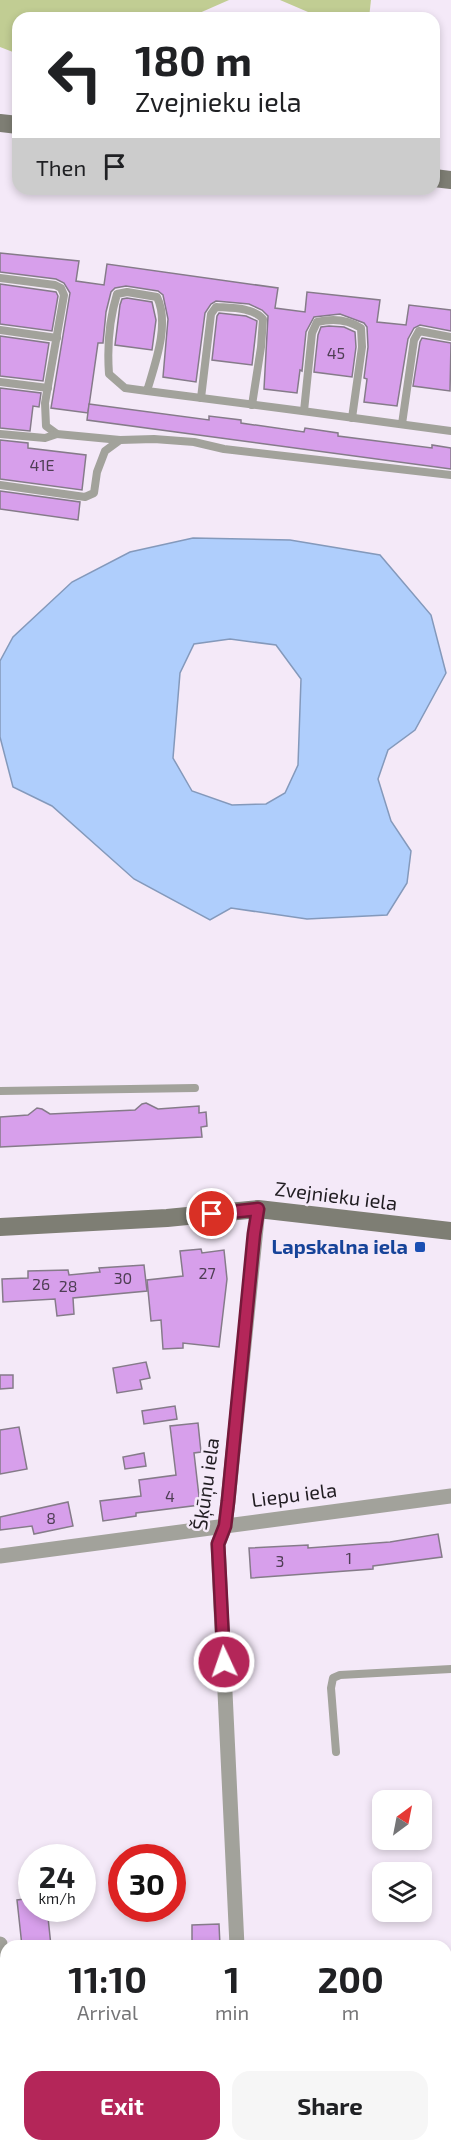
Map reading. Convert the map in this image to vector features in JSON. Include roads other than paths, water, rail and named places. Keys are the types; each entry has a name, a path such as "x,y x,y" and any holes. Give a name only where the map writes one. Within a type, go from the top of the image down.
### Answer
{"street":[{"name":"Zvejnieku iela","path":"0,1227 167,1218 258,1209 451,1231"},
{"name":"Šķūņu iela","path":"237,1940 218,1544 225,1526 258,1209"},
{"name":"Liepu iela","path":"0,1556 451,1496"}],"lane":[{"path":"0,278 55,285 61,288 64,294 45,404 46,426 57,434"},
{"path":"147,391 160,342 163,308 157,297 127,292 117,294 107,348 109,374 125,388 147,391 201,398 252,405 304,411 451,431"},
{"path":"201,398 211,314 216,307 234,308 258,314 262,319 261,347 252,405"},
{"path":"304,411 312,333 317,322 331,319 351,321 361,328 362,347 351,418"},
{"path":"0,330 57,338"},
{"path":"402,424 414,339 418,332 451,337"},
{"path":"0,382 48,388"},
{"path":"0,434 45,438 57,434 120,440 154,439 194,442 224,450 451,476"},
{"path":"0,485 85,497 94,493 97,472 105,451 120,440"},
{"path":"0,1091 195,1088"},
{"path":"336,1752 331,1688 333,1678 340,1675 451,1669"}],"water":[{"path":"193,538 290,540 380,555 431,615 446,673 415,730 388,750 378,779 391,821 411,851 407,883 387,915 307,919 231,908 210,920 134,879 52,806 13,787 0,737 0,661 13,637 72,582 130,552","holes":["230,639 276,645 301,679 298,765 285,793 266,804 232,805 192,791 173,758 180,673 194,644"]}],"place":[{"name":"Lapskalna iela","path":"420,1247"}]}
